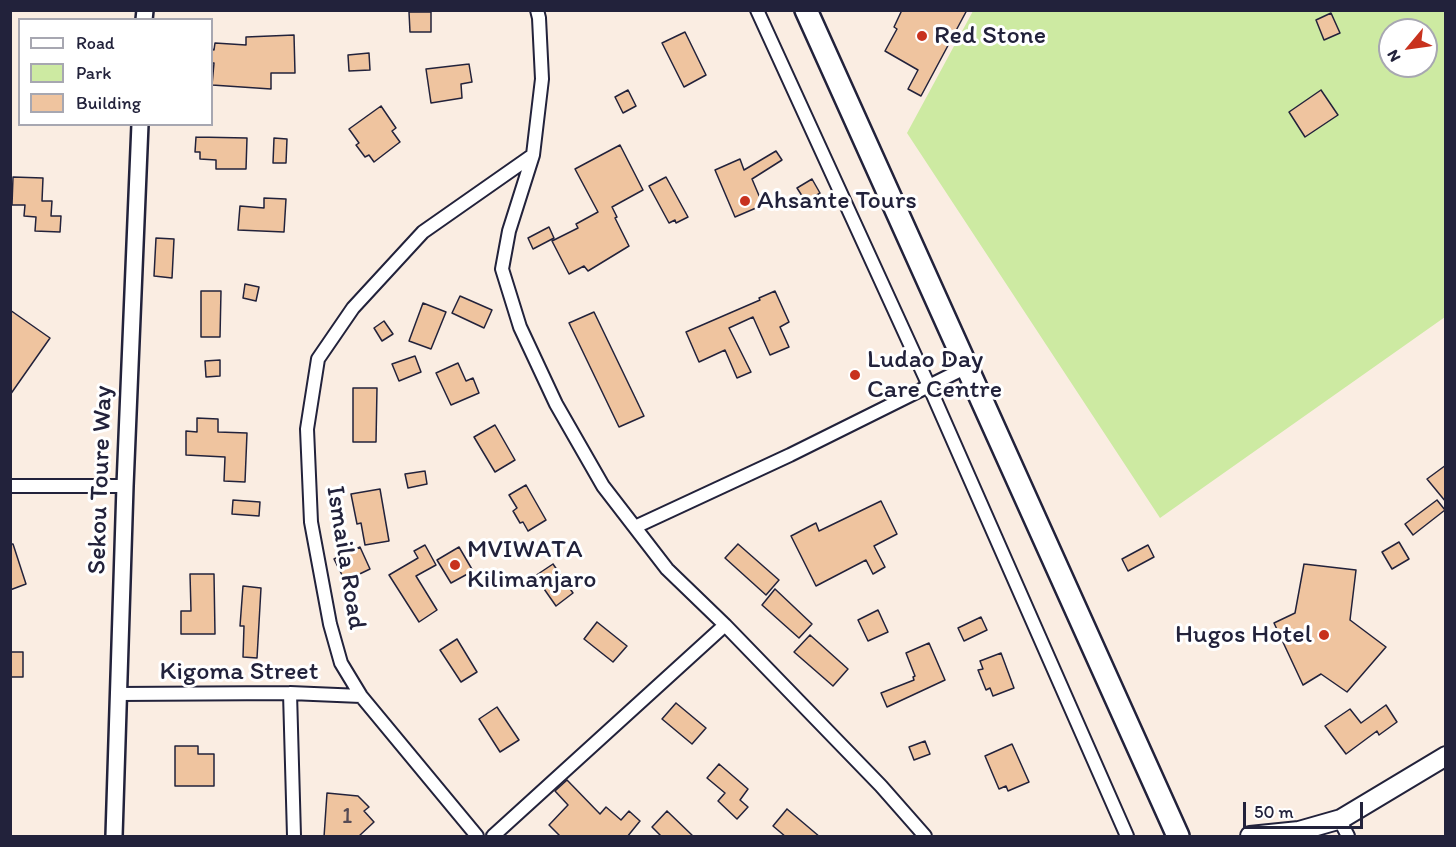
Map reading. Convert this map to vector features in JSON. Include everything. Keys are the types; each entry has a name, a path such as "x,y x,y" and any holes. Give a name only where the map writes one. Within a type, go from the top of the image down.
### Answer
{"highway":[{"path":"806,10 1178,837"}],"main road":[{"path":"1250,837 1299,831 1339,819 1446,756"}],"street":[{"path":"537,10 542,78 533,155 509,231 502,269 520,327 556,404 603,486 667,569 725,625 881,786 925,837"},
{"path":"757,10 929,386 1127,837"},
{"name":"Sekou Toure Way","path":"114,837 117,694 140,126"},
{"name":"Ismaila Road","path":"477,837 361,696 341,663 330,624 311,522 308,429 318,359 353,308 423,232 533,155"},
{"path":"635,527 790,455 967,367"},
{"path":"10,486 125,486"},
{"path":"493,837 725,625"},
{"path":"290,693 294,837"},
{"name":"Kigoma Street","path":"117,694 290,693 361,696"},
{"path":"1339,819 1348,837"}],"green space":[{"path":"973,11 1445,11 1445,317 1160,518 907,133"}],"building":[{"path":"902,10 967,10 921,96 908,89 918,70 885,51 897,29 894,27"},
{"path":"409,12 431,12 431,32 410,32"},
{"path":"1331,13 1340,33 1324,40 1316,20"},
{"path":"685,32 706,75 684,87 662,43"},
{"path":"294,35 295,73 271,73 271,89 213,85 215,43 246,45 246,37"},
{"path":"369,53 370,70 349,71 348,55"},
{"path":"469,64 472,82 461,84 462,98 431,103 426,69"},
{"path":"628,90 636,106 623,113 615,97"},
{"path":"1321,90 1338,115 1305,137 1289,112"},
{"path":"381,106 396,128 392,131 400,142 374,162 369,155 365,157 356,145 359,143 349,129"},
{"path":"196,137 247,138 246,169 216,169 216,160 200,159 200,152 195,152"},
{"path":"274,138 287,139 286,163 273,163"},
{"path":"620,145 643,190 612,207 629,246 588,271 584,266 569,274 552,241 578,228 576,224 598,212 575,169"},
{"path":"776,151 782,160 752,179 763,205 735,217 715,170 740,159 744,170"},
{"path":"13,177 43,178 42,201 52,201 51,216 61,216 60,232 35,231 36,217 24,216 25,205 12,205"},
{"path":"666,177 688,217 676,223 675,220 669,223 649,186"},
{"path":"812,179 820,193 806,202 797,188"},
{"path":"264,198 286,199 284,232 238,230 240,206 264,208"},
{"path":"549,227 554,238 533,249 528,238"},
{"path":"156,238 174,239 172,278 154,276"},
{"path":"245,284 259,287 256,301 243,298"},
{"path":"201,291 221,291 220,337 201,337"},
{"path":"775,291 789,322 780,327 789,347 770,355 753,317 729,328 751,372 737,378 725,350 699,362 686,332 760,300 759,298"},
{"path":"460,296 492,310 484,328 452,313"},
{"path":"423,303 446,312 431,349 409,341"},
{"path":"10,310 50,338 10,395"},
{"path":"594,312 644,416 619,427 569,323"},
{"path":"384,321 393,334 382,341 374,328"},
{"path":"415,356 421,372 399,381 392,364"},
{"path":"220,360 220,376 206,377 205,361"},
{"path":"458,363 466,381 473,378 479,393 451,405 436,373"},
{"path":"353,388 377,388 376,442 353,442"},
{"path":"197,418 218,419 218,432 247,433 245,482 224,481 225,457 186,455 186,431 197,432"},
{"path":"495,425 515,460 495,472 474,437"},
{"path":"1446,465 1446,502 1427,479"},
{"path":"425,471 427,484 408,488 405,474"},
{"path":"526,485 546,520 528,531 513,511 517,508 509,495"},
{"path":"380,489 389,541 365,545 361,523 357,524 351,494"},
{"path":"233,500 260,502 259,516 232,514"},
{"path":"1437,500 1445,510 1413,535 1405,524"},
{"path":"881,501 897,534 874,546 885,567 873,574 866,560 816,586 791,536 816,523 819,531"},
{"path":"1399,542 1409,559 1392,569 1382,552"},
{"path":"10,544 13,544 26,584 10,590"},
{"path":"738,544 779,580 766,595 725,558"},
{"path":"425,545 436,565 416,576 437,610 419,622 389,575 418,558 414,551"},
{"path":"1148,545 1154,557 1128,571 1122,559"},
{"path":"360,547 370,569 345,581 334,559"},
{"name":"MVIWATA Kilimanjaro","path":"459,547 473,571 451,583 437,560"},
{"path":"553,564 573,593 556,606 535,576"},
{"name":"Hugos Hotel","path":"1304,564 1356,570 1350,620 1386,647 1347,692 1321,674 1303,685 1274,623 1295,613"},
{"path":"190,574 214,574 215,634 181,634 181,611 191,611"},
{"path":"243,586 261,588 257,658 243,657 244,626 240,626"},
{"path":"775,589 812,624 799,638 762,605"},
{"path":"878,610 888,632 868,641 858,620"},
{"path":"981,617 987,630 964,641 958,628"},
{"path":"597,622 627,646 613,662 584,639"},
{"path":"810,635 848,669 833,686 794,652"},
{"path":"457,639 477,672 461,682 440,650"},
{"path":"929,643 945,680 887,707 881,693 914,680 915,676 906,653"},
{"path":"10,652 23,652 23,677 10,677"},
{"path":"1001,653 1014,688 993,696 990,688 986,690 978,670 983,669 980,661"},
{"path":"676,703 706,728 692,744 662,719"},
{"path":"1386,705 1397,722 1379,735 1377,731 1346,754 1325,726 1350,709 1361,723"},
{"path":"497,707 519,740 500,752 479,719"},
{"path":"925,741 930,754 914,760 909,747"},
{"path":"1012,744 1029,782 1008,791 1006,786 999,789 985,756"},
{"path":"175,746 198,746 198,754 214,754 214,786 175,786"},
{"path":"719,764 748,789 740,800 748,807 737,819 718,801 725,793 707,778"},
{"path":"567,780 600,814 606,807 621,820 629,811 640,821 627,837 561,837 549,825 568,805 555,791"},
{"path":"327,793 358,796 369,807 364,811 374,822 358,837 324,837"},
{"path":"787,809 820,837 786,837 773,826"},
{"path":"667,811 694,837 662,837 652,827"}],"place":[{"name":"Red Stone","path":"922,36"},
{"name":"Ahsante Tours","path":"745,201"},
{"name":"Ludao Day Care Centre","path":"855,375"},
{"name":"MVIWATA Kilimanjaro","path":"455,565"},
{"name":"Hugos Hotel","path":"1324,635"}]}
